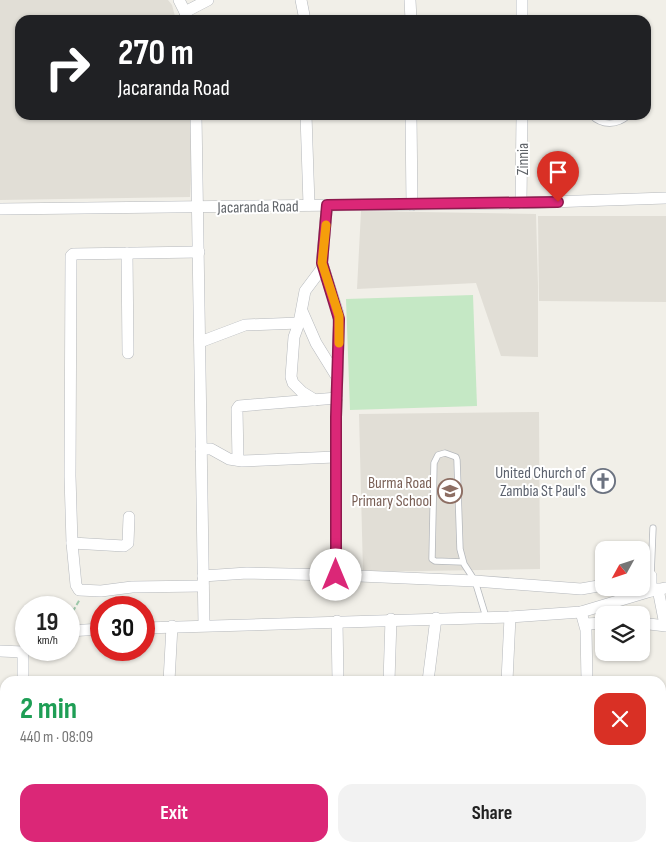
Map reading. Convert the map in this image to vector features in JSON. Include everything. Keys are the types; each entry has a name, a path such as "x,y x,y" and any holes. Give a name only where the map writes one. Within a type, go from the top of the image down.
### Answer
{"street":[{"path":"179,0 186,15"},
{"path":"187,15 208,0"},
{"path":"301,0 304,15"},
{"path":"410,0 411,15"},
{"path":"522,0 522,15"},
{"path":"196,120 204,625"},
{"path":"306,120 309,205"},
{"path":"411,120 412,204"},
{"name":"Zinnia","path":"521,203 522,120"},
{"name":"Jacaranda Road","path":"0,209 521,203 666,198"},
{"path":"327,205 323,267 339,319 336,398 336,575"},
{"path":"199,252 73,254 71,256 70,476 72,542 76,585 79,590 102,590 203,581 247,573 475,581 581,588 595,586"},
{"path":"127,253 128,353"},
{"path":"315,400 297,388 292,380 294,337 307,288 323,267"},
{"path":"302,311 316,343 337,377"},
{"path":"200,342 245,325 299,323"},
{"path":"238,460 238,407 336,398"},
{"path":"202,449 211,449 221,456 238,460 336,457"},
{"path":"72,542 124,546 128,543 129,516"},
{"path":"155,627 510,617 581,612 658,589 666,625 650,624"},
{"path":"581,612 585,624 587,676"},
{"path":"507,676 510,617"},
{"path":"429,676 436,618"},
{"path":"389,676 391,619"},
{"path":"337,621 338,676"},
{"path":"585,624 595,623"},
{"path":"169,676 172,626"},
{"path":"0,651 15,651"},
{"path":"24,676 25,661"}],"lane":[{"path":"597,120 610,124 622,120"},
{"path":"463,562 436,561 432,559 434,463 438,455 445,453 456,457 457,460 458,528 463,562 475,581 486,617"},
{"path":"650,549 653,528"}],"path":[{"path":"79,590 80,596"}],"shaded area":[{"path":"0,0 168,0 172,5 175,15 15,15 15,120 195,120 190,197 0,200"},
{"path":"361,211 536,214 538,357 501,356 476,283 357,289"},
{"path":"538,216 666,216 666,302 539,301"},
{"name":"Burma Road Primary School","path":"539,412 540,569 363,572 359,414"}],"green space":[{"path":"473,295 477,406 350,410 346,299"}],"slow traffic":[{"path":"326,225 322,263 339,316 339,343"}],"place":[{"name":"United Church of Zambia St Paul's","path":"603,481"},
{"name":"Burma Road Primary School","path":"450,491"}],"route":[{"path":"336,575 336,417 339,319 322,263 327,205 558,202"}]}
